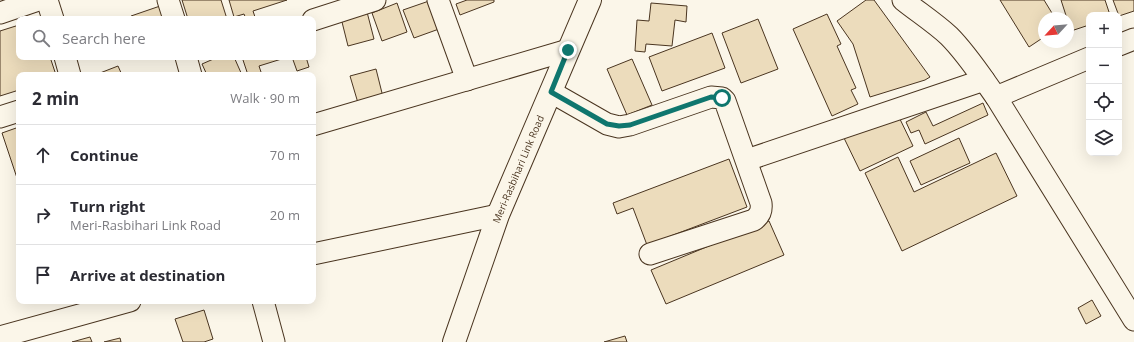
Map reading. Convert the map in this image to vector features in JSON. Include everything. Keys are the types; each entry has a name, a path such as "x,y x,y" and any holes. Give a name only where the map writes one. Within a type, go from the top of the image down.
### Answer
{"main road":[{"name":"Meri-Rasbihari Link Road","path":"454,342 498,215 590,0"}],"street":[{"path":"0,13 38,0"},
{"path":"47,0 52,16"},
{"path":"168,0 173,16"},
{"path":"316,19 375,0"},
{"path":"438,0 467,80"},
{"path":"903,0 949,37 962,51 984,80 1134,320"},
{"path":"1122,44 1134,39"},
{"path":"316,124 568,50"},
{"path":"996,97 1086,59"},
{"path":"65,60 69,72"},
{"path":"747,160 984,80"},
{"path":"551,92 607,124 619,126 630,125 711,97 722,98 725,101 761,203 762,210 760,215 754,220 650,254"},
{"path":"0,117 16,112"},
{"path":"316,253 498,215"},
{"path":"0,337 119,304"},
{"path":"264,304 274,342"}],"building":[{"path":"182,0 221,0 226,16 187,16"},
{"path":"229,0 287,0 253,11 255,16 245,16 244,14 234,16"},
{"path":"467,0 494,0 494,2 460,15 456,4"},
{"path":"866,0 874,0 930,77 925,80 870,97 853,44 837,21"},
{"path":"1000,0 1044,0 1051,12 1038,12 1038,41 1029,47"},
{"path":"1061,0 1105,0 1109,12 1086,12 1086,26 1074,30 1074,12 1065,12"},
{"path":"1113,0 1134,0 1134,11 1122,15 1122,12 1118,12"},
{"path":"429,1 439,29 414,38 403,10"},
{"path":"397,3 407,32 382,41 372,13"},
{"path":"651,3 687,6 686,22 675,20 672,46 646,44 645,52 635,51 637,20 649,21"},
{"path":"163,5 166,16 131,16"},
{"path":"367,12 374,39 348,46 341,18"},
{"path":"827,14 841,44 837,46 856,88 851,90 858,104 832,116 793,29"},
{"path":"758,19 778,69 741,83 722,33"},
{"path":"16,26 16,60 51,60 55,72 16,72 16,91 0,96 0,31"},
{"path":"712,33 725,68 662,91 649,57"},
{"path":"632,59 652,105 627,115 607,69"},
{"path":"211,60 235,60 241,72 206,72 202,64"},
{"path":"243,60 278,60 259,66 261,72 247,72"},
{"path":"293,60 307,60 309,67 297,71"},
{"path":"118,66 121,72 103,72"},
{"path":"376,69 383,97 358,103 350,76"},
{"path":"983,103 988,115 925,144 919,130 911,133 906,122 926,112 933,126"},
{"path":"897,113 913,146 860,171 844,138"},
{"path":"16,128 16,175 2,133"},
{"path":"959,138 970,163 921,185 910,161"},
{"path":"996,153 1017,196 902,251 865,173 898,157 914,192"},
{"path":"729,159 747,207 647,245 633,208 617,214 613,203"},
{"path":"769,221 784,255 666,304 651,270"},
{"path":"1092,300 1101,316 1086,324 1078,308"},
{"path":"204,310 213,339 204,342 183,342 175,319"},
{"path":"625,336 627,342 604,342"},
{"path":"90,337 92,342 72,342"},
{"path":"120,338 121,342 104,342"}],"route":[{"path":"568,50 551,92 607,124 619,126 630,125 711,97 717,96 722,98"}]}
